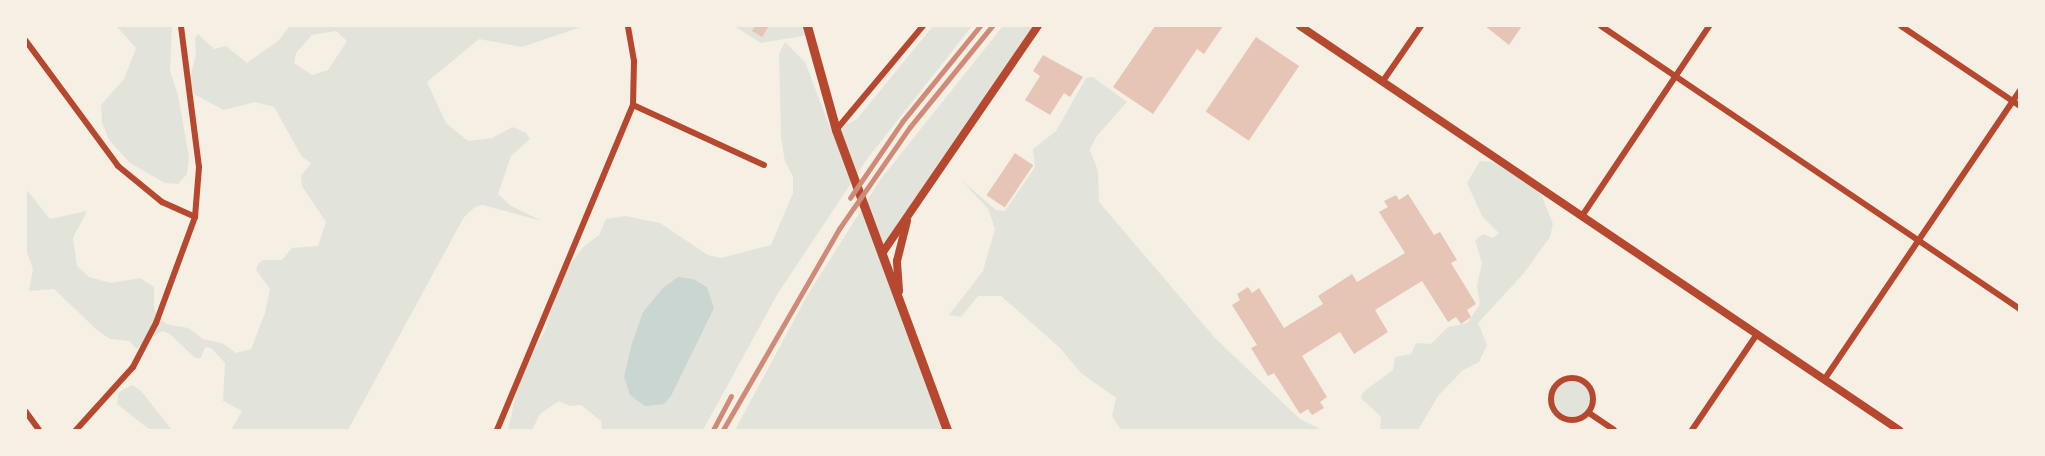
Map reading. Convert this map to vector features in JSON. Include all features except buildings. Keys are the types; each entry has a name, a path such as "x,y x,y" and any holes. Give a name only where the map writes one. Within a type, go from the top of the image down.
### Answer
{"main road":[{"path":"807,26 836,130 899,293 947,430"}],"street":[{"path":"76,430 133,367 165,303 195,217 199,167 181,26"},
{"path":"497,430 633,105 634,62 628,26"},
{"path":"836,130 923,26"},
{"path":"883,252 1038,26"},
{"path":"1300,26 1899,430"},
{"path":"1383,81 1421,26"},
{"path":"1601,26 2019,309"},
{"path":"1582,216 1709,26"},
{"path":"1901,26 2019,106"},
{"path":"26,41 118,165 162,202 195,217"},
{"path":"1824,380 2019,91"},
{"path":"633,105 764,165"},
{"path":"899,293 897,261 909,216"},
{"path":"1692,430 1757,334"},
{"path":"1575,377 1587,383 1593,394 1589,413 1572,420 1560,417 1550,398 1556,385 1575,377"},
{"path":"26,412 39,430"},
{"path":"1589,413 1614,430"}],"shaded area":[{"path":"116,26 172,26 170,71 178,95 189,157 187,174 178,184 165,183 130,163 109,140 102,123 101,105 124,79 136,48"},
{"path":"290,26 584,26 522,47 479,39 427,82 446,123 468,141 492,138 513,127 526,133 530,139 511,156 498,194 511,206 542,221 483,205 475,207 464,217 348,430 231,430 242,411 223,401 225,363 211,348 205,347 201,358 195,358 170,334 162,331 136,349 130,341 110,339 98,331 54,289 29,291 33,269 26,250 26,189 50,219 87,211 73,238 77,266 89,277 111,283 140,278 154,287 154,310 166,324 188,328 203,339 222,343 236,353 251,349 265,313 270,289 256,270 258,264 263,260 282,260 292,248 318,246 326,222 302,186 301,176 311,163 302,157 274,107 255,102 224,110 195,95 189,82 196,54 195,38 198,34 214,49 226,46 247,63 278,41","holes":["336,31 347,41 328,70 312,75 294,63 296,53 312,35"]},
{"path":"734,26 807,26 809,35 761,43"},
{"path":"933,26 972,26 867,159 777,295 703,430 602,430 601,421 581,405 570,406 559,401 540,414 532,430 508,430 520,376 546,329 561,277 583,247 599,235 606,219 625,216 660,223 708,255 721,258 771,245 793,193 793,176 785,162 781,137 779,54 785,42 805,62 829,125 836,130 857,119"},
{"path":"1003,26 1038,26 883,252 947,430 735,430 807,296 880,180"},
{"path":"1093,77 1127,102 1096,137 1090,150 1098,171 1099,202 1215,338 1300,419 1322,430 1121,430 1112,416 1116,398 1081,373 1060,348 1001,296 978,296 961,317 949,315 983,271 995,229 988,209 961,180 996,210 1005,211 1035,167 1033,149 1056,131 1086,78"},
{"path":"1480,161 1492,162 1513,173 1541,194 1553,224 1550,237 1524,273 1478,323 1487,345 1479,362 1463,370 1438,396 1418,430 1380,430 1381,417 1361,398 1363,392 1393,370 1395,357 1411,354 1416,343 1431,344 1448,327 1467,323 1480,304 1477,286 1482,263 1475,240 1483,234 1493,238 1499,233 1482,216 1467,183"},
{"path":"678,277 693,279 707,287 714,308 671,396 664,404 645,406 630,395 624,377 632,343 643,312 663,288"},
{"path":"1572,378 1580,379 1587,384 1592,391 1592,407 1587,414 1580,419 1572,420 1564,419 1557,414 1552,407 1551,399 1552,391 1557,384 1564,379"},
{"path":"132,385 141,391 172,430 150,430 117,404 118,393"}],"railway":[{"path":"850,198 902,122 980,26"},
{"path":"723,430 839,229 910,127 992,26"},
{"path":"713,430 731,396"}]}
